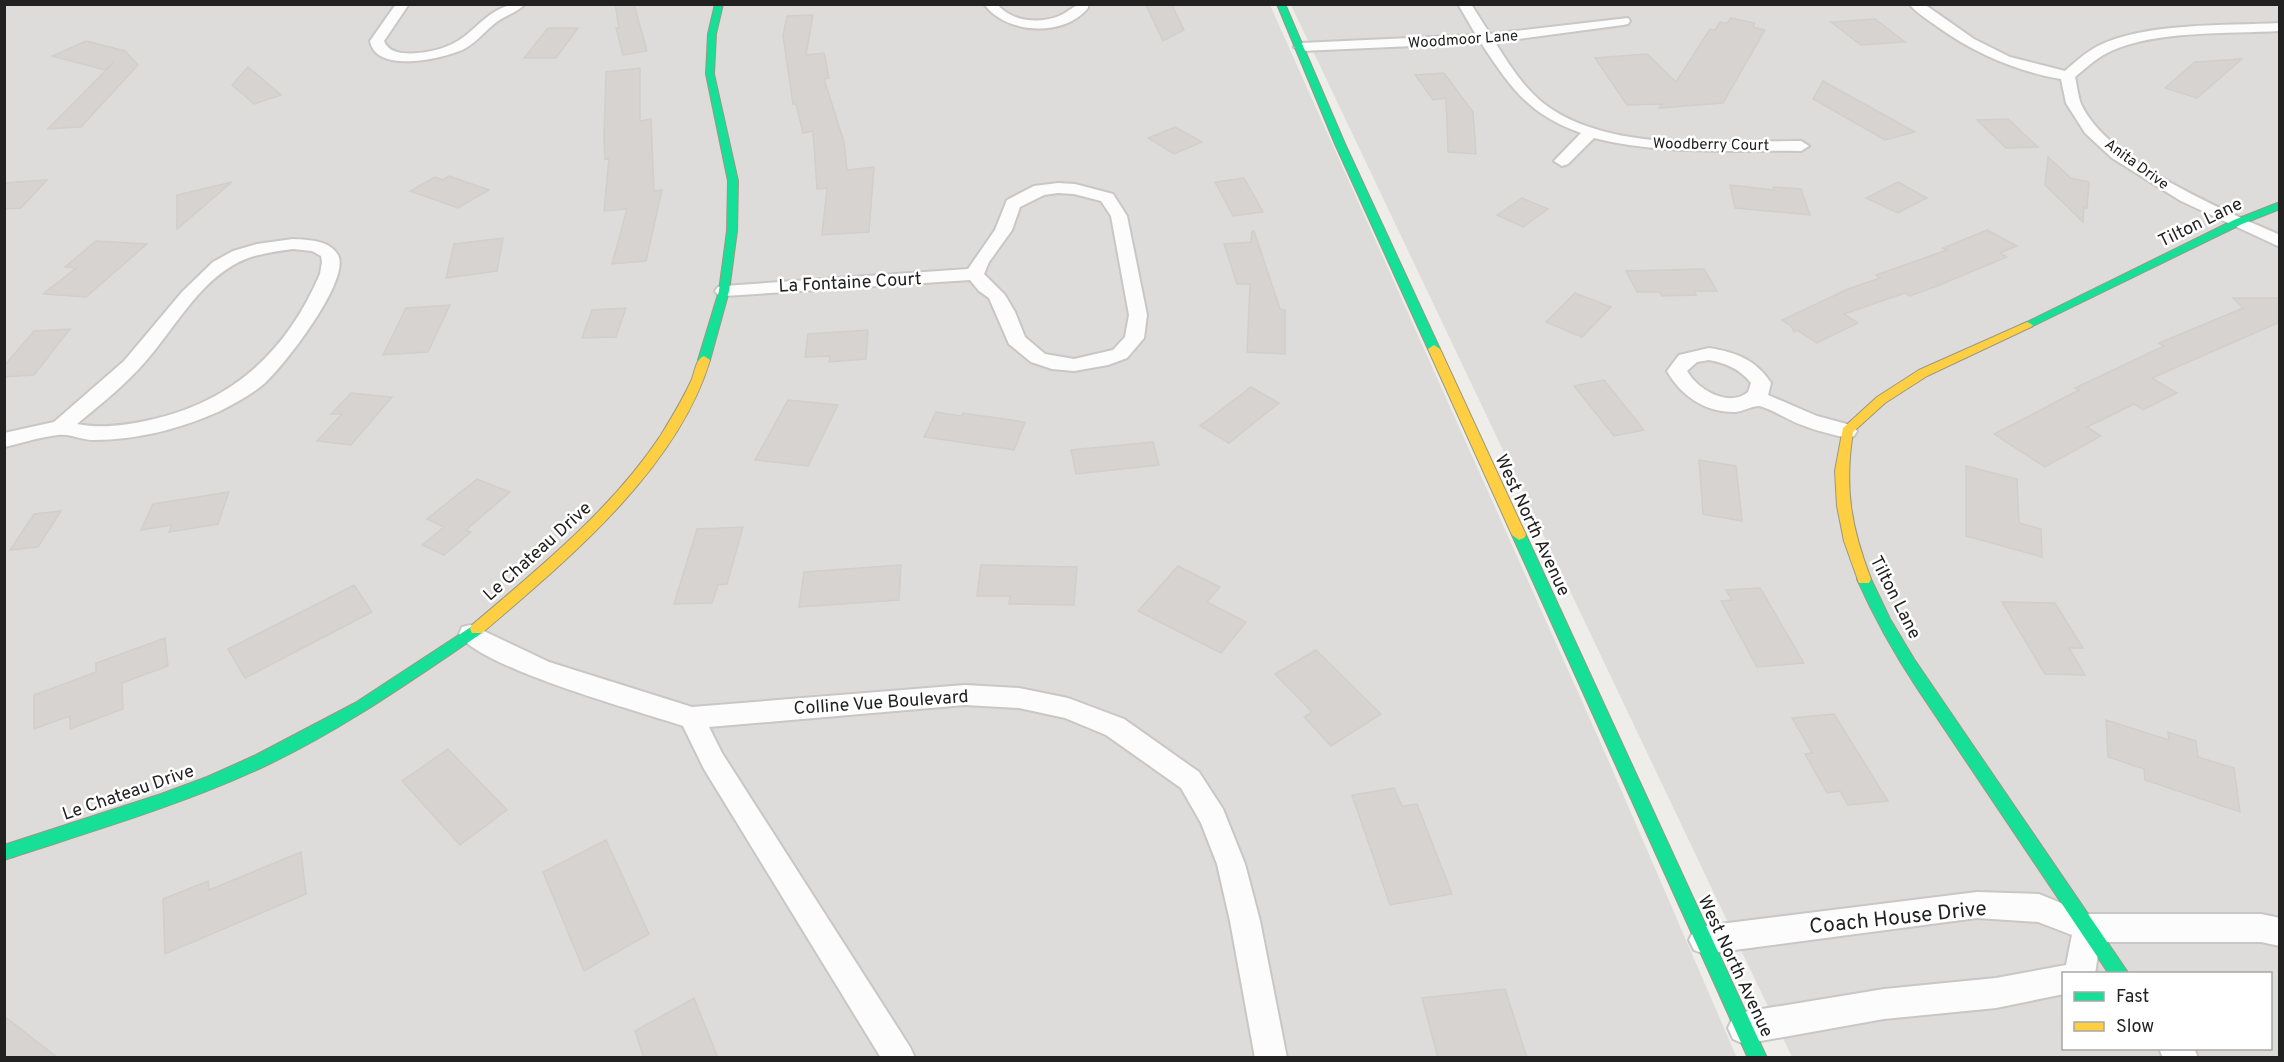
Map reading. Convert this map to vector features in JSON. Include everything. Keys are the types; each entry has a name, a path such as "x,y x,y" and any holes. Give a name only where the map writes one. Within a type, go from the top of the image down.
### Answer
{"street":[{"path":"403,4 377,41 382,52 400,57 429,55 453,49 465,43 499,15 519,4"},
{"name":"Le Chateau Drive","path":"4,853 161,801 262,760 360,707 471,634 566,552 603,517 635,481 668,434 690,396 701,371 724,291 732,231 733,181 710,74 712,34 719,4"},
{"path":"990,4 996,14 1004,19 1016,23 1038,24 1062,20 1081,8 1081,4"},
{"name":"West North Avenue","path":"1281,4 1340,144 1758,1058"},
{"name":"Woodberry Court","path":"1464,4 1524,92 1538,106 1558,118 1591,132 1651,144 1801,146"},
{"path":"1916,4 1953,34 1990,54 2068,76 2090,57 2107,47 2130,40 2163,35 2280,27"},
{"name":"Woodmoor Lane","path":"1301,47 1487,39 1623,21"},
{"name":"Anita Drive","path":"2068,76 2070,94 2077,111 2092,131 2119,155 2181,195 2280,242"},
{"path":"1562,161 1591,132"},
{"path":"1058,188 1075,189 1107,198 1119,216 1138,315 1134,338 1120,354 1108,359 1074,365 1052,363 1038,358 1016,340 1001,303 975,274 980,262 1003,230 1013,204 1040,190 1058,188"},
{"name":"Tilton Lane","path":"2119,972 1900,646 1871,597 1856,560 1840,494 1847,431 1881,400 1923,373 2062,309 2238,222 2280,205"},
{"path":"4,440 61,427 91,433 128,431 193,414 242,390 274,363 304,319 331,270 332,259 326,250 303,244 274,245 250,250 229,258 192,289 139,357 112,384 61,427"},
{"name":"La Fontaine Court","path":"724,291 975,274"},
{"path":"1756,398 1810,420 1847,431"},
{"name":"Colline Vue Boulevard","path":"471,634 540,670 692,718 908,698 966,695 1019,698 1068,708 1115,727 1190,780 1213,818 1231,864 1245,921 1271,1058"},
{"path":"692,718 713,761 899,1058"},
{"name":"Coach House Drive","path":"1704,940 1977,905 2039,908 2088,928 2261,928 2280,932"},
{"path":"2080,972 2088,928"},
{"path":"1744,1028 1884,1004 1996,993 2062,979"}],"shaded area":[{"path":"5,4 1270,5 1603,748 1737,1058 5,1058"},
{"path":"1291,5 2279,5 2279,1057 1792,1057"}],"building":[{"path":"615,4 634,4 647,51 623,55 616,28 619,28"},
{"path":"1146,5 1172,5 1184,30 1163,41"},
{"path":"813,15 806,55 824,53 829,78 824,79 844,142 847,170 874,167 869,232 822,235 827,188 817,189 813,131 803,133 796,104 793,104 783,36 787,16"},
{"path":"1731,18 1755,23 1753,27 1765,30 1723,103 1659,108 1662,104 1627,105 1595,58 1647,54 1676,82 1710,29 1715,30 1720,22 1727,23"},
{"path":"1875,19 1905,42 1861,45 1831,22"},
{"path":"548,28 578,28 556,58 524,58"},
{"path":"86,41 125,51 138,65 81,127 48,129 115,61 105,70 52,56"},
{"path":"2242,59 2197,98 2165,88 2195,62"},
{"path":"248,67 281,95 254,104 232,85"},
{"path":"640,68 640,121 651,119 654,191 662,190 646,261 612,264 627,209 604,211 609,158 605,159 604,137 606,72"},
{"path":"1444,73 1473,112 1476,154 1448,152 1446,98 1433,100 1415,75"},
{"path":"1823,81 1915,132 1885,140 1813,99"},
{"path":"2008,119 2038,147 2006,148 1977,120"},
{"path":"1175,127 1202,142 1174,154 1148,138"},
{"path":"2048,157 2071,178 2089,182 2087,208 2084,207 2083,222 2045,185"},
{"path":"449,176 489,190 458,208 410,191 435,177 443,180"},
{"path":"1244,178 1263,212 1233,216 1215,182"},
{"path":"47,180 21,208 4,209 4,183"},
{"path":"232,182 177,229 177,195"},
{"path":"1898,182 1927,198 1898,213 1866,198"},
{"path":"1730,185 1775,190 1773,187 1801,189 1810,215 1735,208"},
{"path":"1522,198 1548,209 1523,227 1497,215"},
{"path":"1987,230 2017,246 2000,253 2007,257 1937,286 1910,296 1905,293 1844,314 1858,323 1817,343 1797,330 1794,332 1791,326 1782,320 1848,289 1880,278 1876,275 1947,250 1943,248"},
{"path":"1252,231 1254,231 1280,309 1285,310 1285,354 1247,352 1250,284 1237,284 1224,244 1251,242"},
{"path":"503,238 497,271 446,278 454,244"},
{"path":"96,241 147,244 86,297 43,294 76,268 65,267"},
{"path":"1704,269 1717,291 1694,291 1696,295 1662,296 1659,292 1637,292 1626,271"},
{"path":"1575,293 1611,307 1582,337 1546,322"},
{"path":"2233,298 2280,298 2280,322 2152,378 2177,393 2143,410 2134,404 2087,427 2101,436 2045,467 1994,434 2079,390 2075,388 2164,346 2159,343 2243,308"},
{"path":"450,305 428,352 383,355 406,308"},
{"path":"626,308 616,337 582,338 592,310"},
{"path":"70,329 34,375 4,377 4,366 34,331"},
{"path":"868,330 866,359 829,362 830,356 805,357 808,334"},
{"path":"1604,380 1644,430 1614,436 1574,386"},
{"path":"1251,387 1279,403 1229,443 1200,426"},
{"path":"351,393 392,397 351,445 317,441 342,414 331,414"},
{"path":"788,400 838,405 808,466 755,460"},
{"path":"936,412 961,416 963,413 1025,422 1014,450 924,437"},
{"path":"1153,442 1159,465 1076,474 1071,450"},
{"path":"1699,460 1736,466 1742,521 1703,514"},
{"path":"1966,466 2017,479 2019,523 2041,529 2042,557 1966,536"},
{"path":"477,479 510,492 466,530 471,532 444,555 422,545 444,527 427,519"},
{"path":"229,492 218,524 169,532 172,525 141,530 153,504"},
{"path":"61,511 38,547 10,550 34,514"},
{"path":"743,527 727,584 718,585 712,603 674,604 697,529"},
{"path":"901,565 899,600 799,607 804,572"},
{"path":"981,565 1077,567 1074,605 1009,604 1010,596 977,596"},
{"path":"1178,566 1220,587 1207,602 1246,622 1221,653 1138,611"},
{"path":"354,585 372,612 245,678 228,649"},
{"path":"1760,588 1804,663 1757,667 1721,601 1732,600 1726,590"},
{"path":"2002,602 2055,603 2083,648 2069,648 2085,675 2045,674"},
{"path":"165,638 168,666 122,683 123,709 70,729 70,716 34,729 34,695 96,672 96,663"},
{"path":"1316,650 1381,714 1331,746 1304,717 1312,712 1275,674"},
{"path":"1834,714 1888,801 1848,805 1840,791 1827,793 1805,754 1812,753 1792,718"},
{"path":"2106,720 2169,740 2168,732 2196,741 2198,757 2234,768 2240,812 2145,780 2144,769 2108,757"},
{"path":"448,749 507,810 460,845 402,781"},
{"path":"1394,788 1402,806 1417,804 1452,894 1390,905 1352,795"},
{"path":"606,840 649,934 584,971 543,872"},
{"path":"301,852 306,894 165,954 163,899 208,881 209,890"},
{"path":"1505,989 1527,1058 1438,1058 1422,998"},
{"path":"694,998 718,1058 644,1058 635,1031"},
{"path":"4,1016 58,1058 4,1058"}],"traffic: fast":[{"path":"704,360 724,291 732,231 733,181 710,74 712,34 719,4"},
{"path":"1281,4 1340,144 1434,349"},
{"path":"2027,325 2238,222 2280,205"},
{"path":"1519,535 1758,1058"},
{"path":"1864,579 1884,622 1909,663 2119,972"},
{"path":"4,853 161,801 213,782 262,760 360,707 477,629"}],"traffic: slow":[{"path":"1864,579 1846,524 1843,506 1842,471 1847,431 1881,400 1923,373 2027,325"},
{"path":"1434,349 1519,535"},
{"path":"477,629 559,558 634,481 688,399 704,360"}]}
